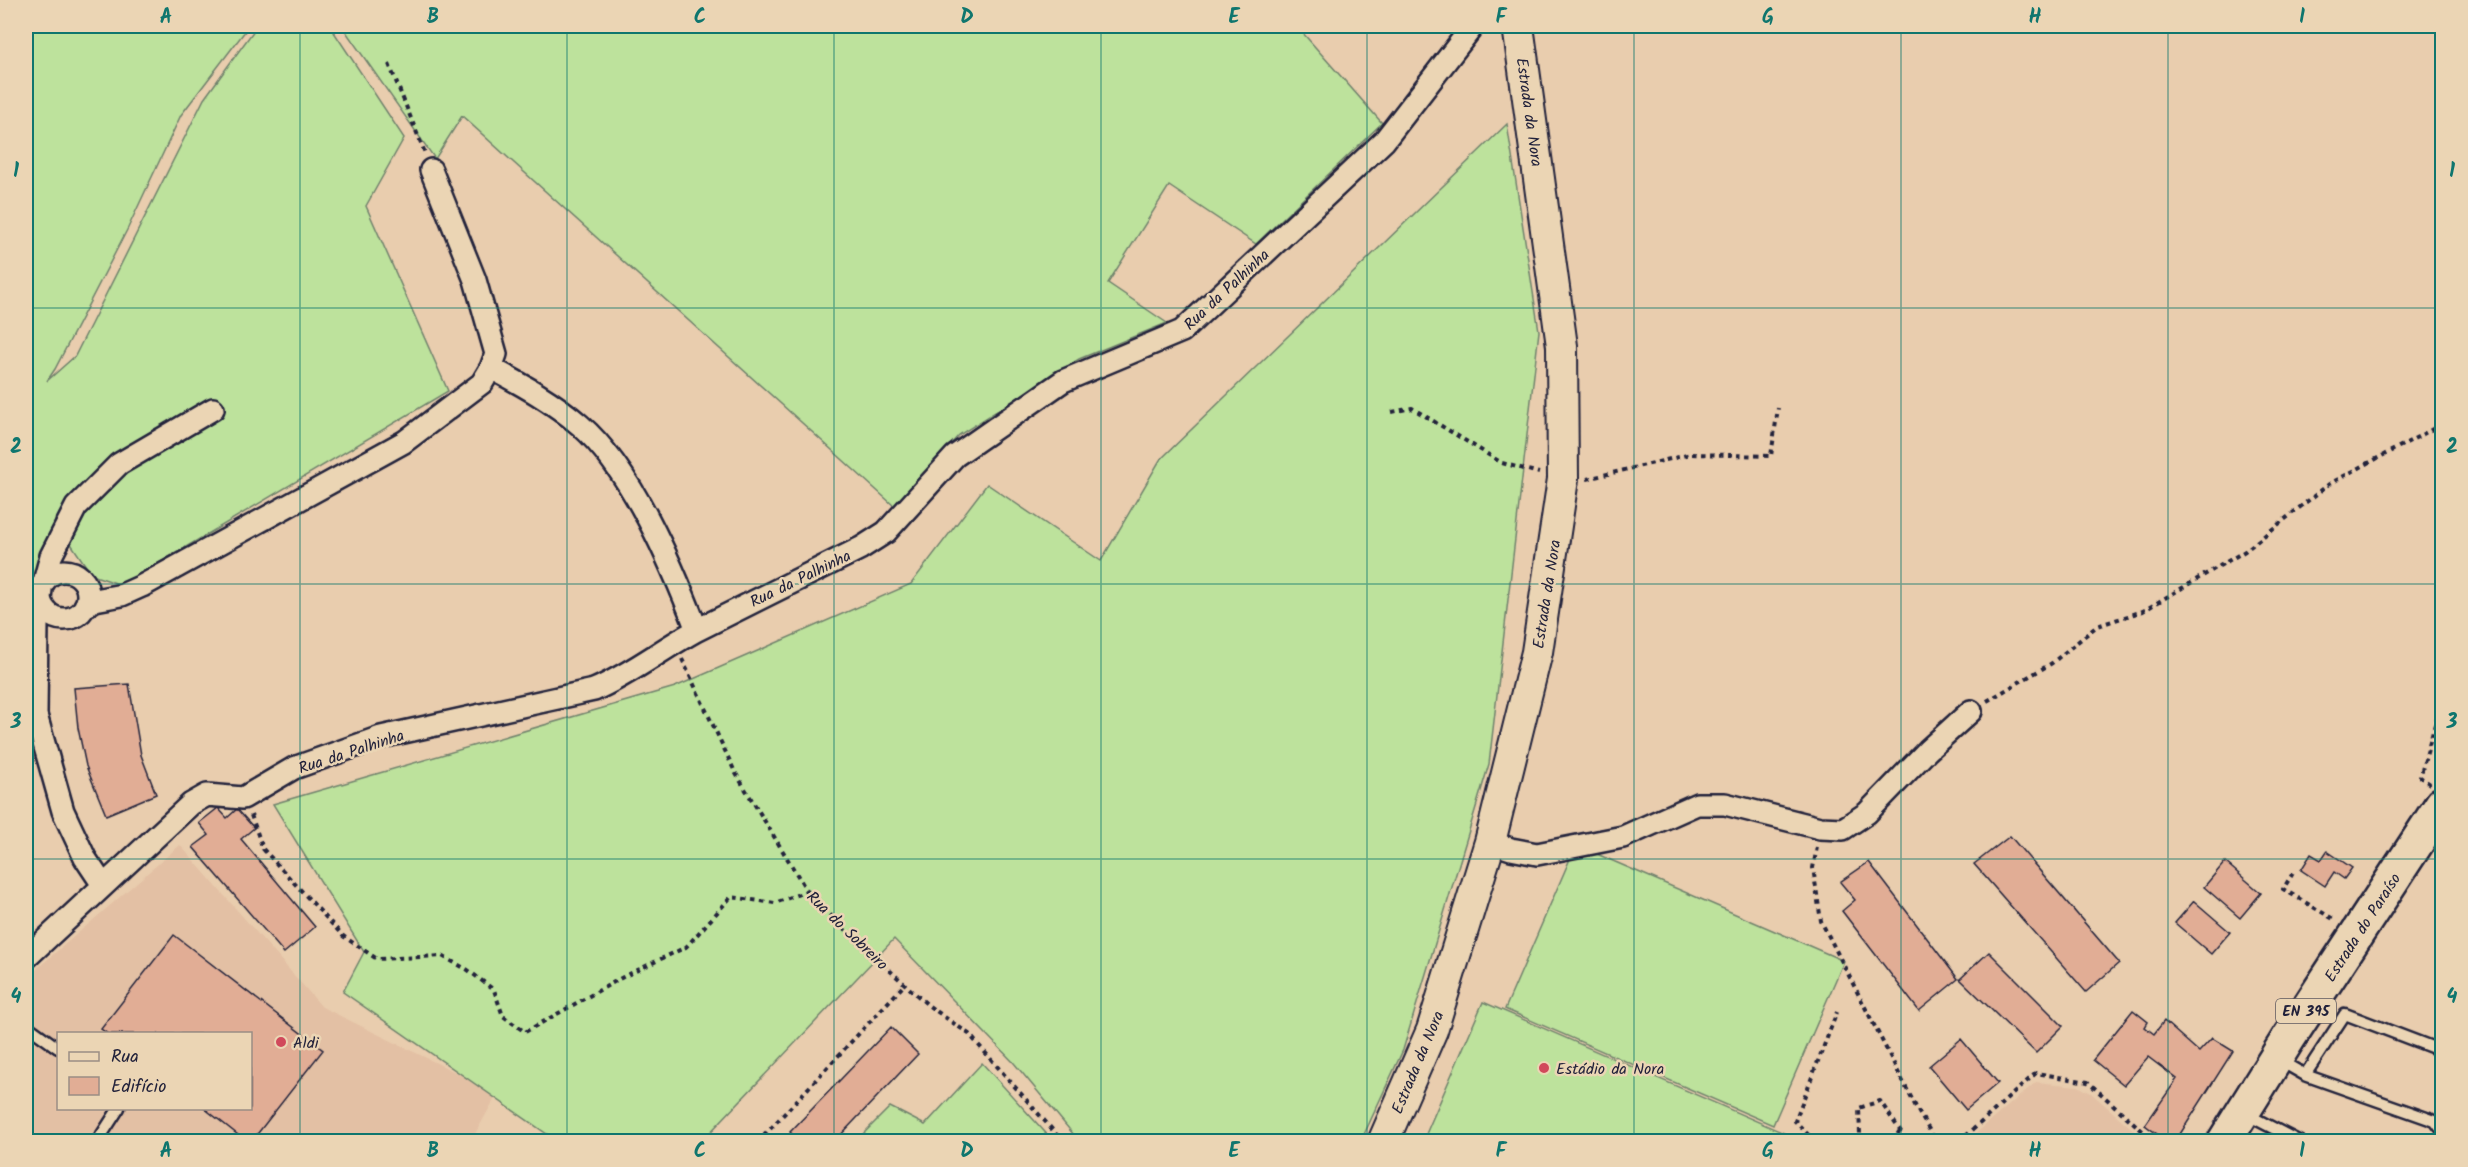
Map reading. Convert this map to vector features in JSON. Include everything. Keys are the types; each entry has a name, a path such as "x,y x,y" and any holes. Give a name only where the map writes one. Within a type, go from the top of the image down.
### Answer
{"main road":[{"name":"Estrada do Paraíso","path":"2224,1142 2358,934 2439,796"}],"street":[{"name":"Rua da Palhinha","path":"243,798 294,768 381,737 594,690 617,680 674,642 861,548 886,532 955,456 1063,381 1182,331 1384,141 1473,26"},
{"name":"Estrada da Nora","path":"1383,1142 1432,1030 1490,842 1537,652 1563,479 1562,346 1518,26"},
{"path":"85,606 95,600 122,595 404,442 482,382 496,354 475,280 432,170"},
{"path":"491,368 540,394 581,426 619,468 673,568 697,630"},
{"path":"103,885 85,858 63,811 36,715 37,622 42,586 51,556 76,507 119,464 213,410"},
{"path":"37,650 44,634 66,619 80,613 85,606 88,592 65,555 64,528"},
{"path":"66,619 49,613 42,603 42,586 54,573 66,571 103,592 122,595"},
{"path":"1490,842 1537,854 1623,837 1696,804 1725,804 1820,828 1842,829 1867,813 1928,750 1971,711"},
{"path":"26,958 191,804 207,795 243,798"}],"lane":[{"path":"2305,1075 2345,1014 2442,1052"},
{"path":"26,1025 57,1047"},
{"path":"2276,1059 2305,1075 2435,1121 2442,1130"},
{"path":"97,1142 118,1110"},
{"path":"2243,1112 2300,1142"}],"path":[{"path":"389,64 432,170"},
{"path":"1392,412 1412,408 1502,463 1578,481 1691,454 1771,456 1778,408"},
{"path":"1971,711 2052,663 2097,626 2143,610 2245,551 2329,484 2442,424"},
{"name":"Rua do Sobreiro","path":"674,642 735,772 807,891 845,930 905,984 969,1034 1063,1142"},
{"path":"2439,796 2420,777 2442,700"},
{"path":"243,798 263,849 342,936 377,959 442,956 494,990 503,1016 525,1032 623,977 686,947 731,897 775,903 807,891"},
{"path":"1820,828 1813,868 1821,921 1883,1047 1934,1138 1947,1142"},
{"path":"2293,873 2283,890 2358,934"},
{"path":"758,1142 905,984"},
{"path":"1815,1142 1795,1121 1837,1012"},
{"path":"1959,1142 2037,1074 2088,1082 2155,1142"},
{"path":"1863,1142 1860,1134 1859,1108 1880,1101 1908,1142"},
{"path":"1893,1142 1900,1130"},
{"path":"1927,1142 1934,1138"}],"shaded area":[{"path":"180,845 322,1007 498,1093 471,1141 26,1141 26,978"},
{"path":"2036,1082 2078,1086 2091,1093 2146,1141 1967,1141"}],"green space":[{"path":"26,26 249,26 181,115 128,228 47,381 75,356 204,99 257,26 330,26 404,138 366,206 448,391 122,585 92,575 55,520 26,688"},
{"path":"342,26 1302,26 1301,31 1382,123 1256,244 1169,186 1108,283 1167,323 1079,359 959,435 894,506 462,116 435,159"},
{"path":"1507,124 1539,331 1489,764 1403,1050 1361,1141 1079,1141 1014,1063 894,939 702,1141 557,1141 343,992 364,952 273,804 675,687 911,584 987,484 1101,561 1160,460"},
{"path":"1576,845 1844,961 1773,1125 1505,1009"},
{"name":"Estádio da Nora","path":"1483,1002 1784,1133 1780,1141 1423,1141"},
{"path":"982,1063 1053,1141 856,1141 890,1107 925,1125"}],"building":[{"path":"129,684 141,755 156,794 106,815 86,766 78,728 74,688"},
{"path":"218,808 227,818 237,809 254,828 241,839 315,927 284,953 193,847 209,835 199,823"},
{"path":"2010,836 2119,963 2086,992 1974,864"},
{"path":"2327,851 2352,868 2344,879 2334,872 2325,886 2301,870 2311,854 2321,860"},
{"path":"1869,862 1958,979 1919,1011 1842,911 1855,900 1840,882"},
{"path":"2225,862 2261,893 2240,918 2204,887"},
{"path":"2194,901 2230,932 2211,954 2175,923"},
{"name":"Aldi","path":"174,935 323,1050 251,1142 247,1142 207,1110 252,1110 252,1032 105,1032 101,1029"},
{"path":"1989,952 2063,1026 2036,1053 1960,979"},
{"path":"2133,1010 2148,1022 2145,1027 2154,1034 2164,1021 2199,1052 2212,1038 2233,1051 2175,1142 2168,1142 2145,1125 2177,1079 2148,1057 2124,1085 2093,1060"},
{"path":"891,1027 918,1054 834,1142 800,1142 790,1132"},
{"path":"1961,1039 1998,1083 1966,1110 1929,1066"}],"place":[{"name":"Aldi","path":"281,1042"},
{"name":"Estádio da Nora","path":"1544,1068"}]}
